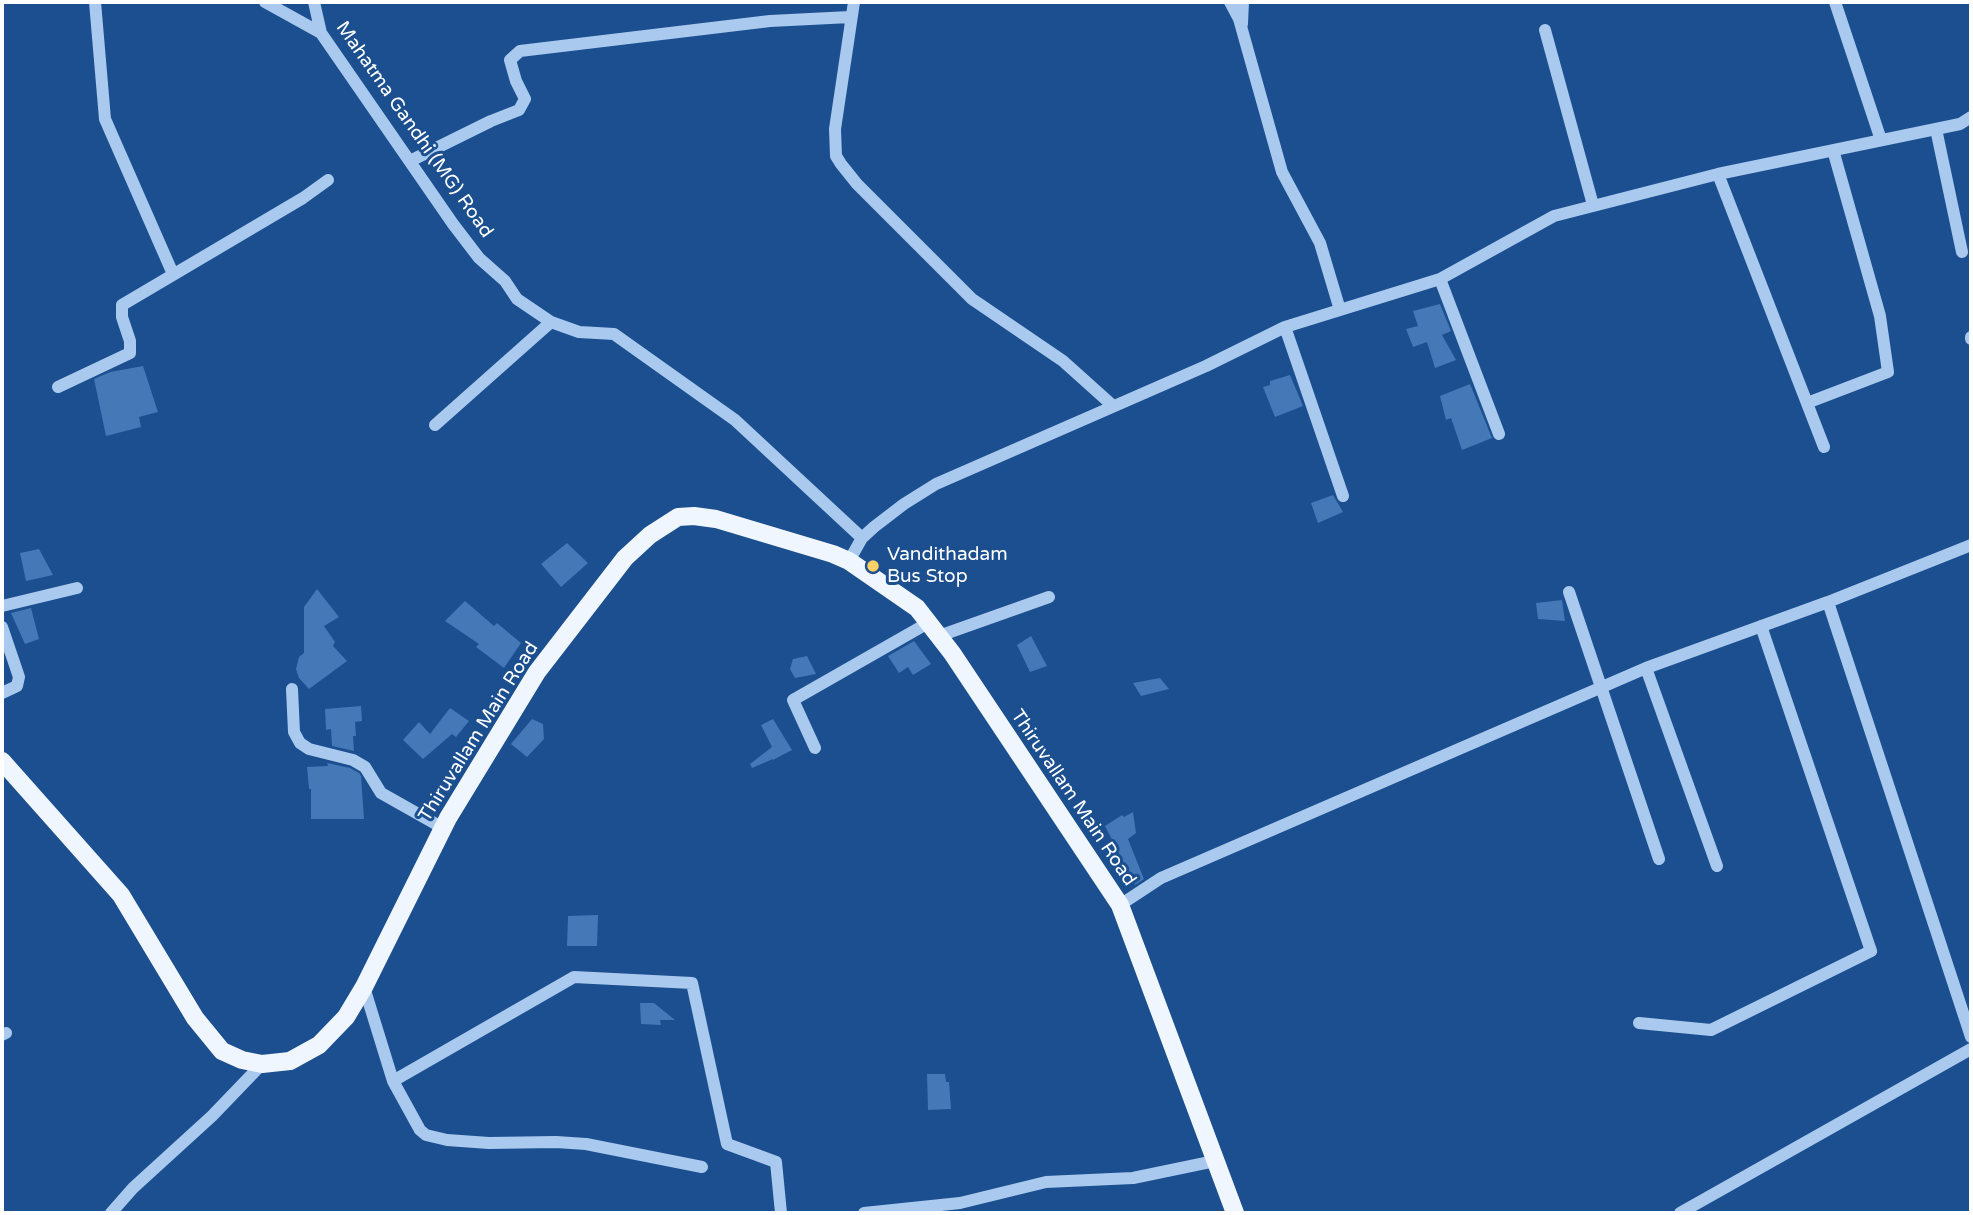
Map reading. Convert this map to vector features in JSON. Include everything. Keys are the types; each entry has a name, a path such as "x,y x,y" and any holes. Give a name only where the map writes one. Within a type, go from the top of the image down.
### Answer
{"main road":[{"name":"Thiruvallam Main Road","path":"2,761 121,895 195,1018 222,1051 242,1060 262,1063 290,1061 318,1045 346,1017 364,987 443,828 537,672 625,558 664,525 678,517 694,516 716,519 833,554 849,561 917,608 952,653 1119,905 1235,1213"}],"street":[{"path":"95,2 105,119 173,274"},
{"path":"265,2 321,33"},
{"name":"Mahatma Gandhi (MG) Road","path":"314,2 321,33 453,223 479,258 505,281 517,299 551,322 579,332 614,334 735,420 862,538"},
{"path":"854,2 835,129 836,156 841,164 857,184 972,299 1063,361 1112,405"},
{"path":"1230,2 1242,28 1282,172 1320,243 1340,310"},
{"path":"1242,28 1243,2"},
{"path":"1835,2 1881,140"},
{"path":"410,161 519,110 525,99 510,60 520,51 769,22 850,18"},
{"path":"1545,30 1593,205"},
{"path":"849,561 862,538 874,527 936,484 1206,366 1285,327 1440,279 1554,216 1718,174 1960,124 1971,117"},
{"path":"1936,129 1962,252"},
{"path":"1807,403 1888,372 1880,316 1833,150"},
{"path":"1718,174 1824,447"},
{"path":"58,387 130,353 122,305 303,198 328,180"},
{"path":"1440,279 1499,433"},
{"path":"435,425 551,322"},
{"path":"1285,327 1343,496"},
{"path":"1119,905 1161,878 1646,668 1828,602 1971,545"},
{"path":"2,606 77,587"},
{"path":"1569,592 1659,859"},
{"path":"815,748 793,699 933,630 1049,597"},
{"path":"1828,602 1967,1008 1971,1037"},
{"path":"1639,1023 1711,1030 1871,951 1761,626"},
{"path":"2,627 19,680 17,687 2,693"},
{"path":"1646,668 1717,866"},
{"path":"292,689 294,732 300,743 309,749 353,760 365,767 381,793 443,828"},
{"path":"393,1081 574,977 692,983 727,1144 776,1162 781,1213"},
{"path":"364,987 393,1081 420,1130 426,1135 432,1138 489,1143 586,1144 702,1167"},
{"path":"1680,1213 1971,1049"},
{"path":"111,1213 133,1188 212,1116 262,1063"},
{"path":"864,1213 960,1202 1046,1182 1133,1178 1215,1161"}],"building":[{"path":"1440,304 1451,331 1442,335 1456,360 1435,368 1427,342 1413,347 1406,329 1418,326 1413,311"},
{"path":"143,366 158,412 139,417 141,427 106,436 94,379 110,372"},
{"path":"1290,375 1303,406 1275,417 1263,387 1270,385 1270,381"},
{"path":"1470,384 1492,438 1462,450 1451,418 1446,420 1440,396"},
{"path":"1333,495 1343,512 1318,523 1311,503"},
{"path":"567,543 588,563 561,587 541,564"},
{"path":"39,549 53,575 26,581 20,553"},
{"path":"317,589 339,617 324,626 335,642 333,646 347,661 309,689 299,678 296,669 299,657 304,653 304,607"},
{"path":"1562,600 1565,621 1538,619 1536,603"},
{"path":"465,601 494,626 497,623 521,643 504,668 476,647 479,644 445,621"},
{"path":"31,608 39,639 25,644 11,613"},
{"path":"1031,636 1047,666 1030,672 1017,645"},
{"path":"914,641 931,664 913,675 908,667 899,673 888,656"},
{"path":"807,656 816,674 795,678 790,669 793,659"},
{"path":"1160,678 1169,689 1141,696 1133,683"},
{"path":"361,706 362,721 355,722 354,751 332,746 331,729 326,730 325,709"},
{"path":"450,708 469,721 456,737 452,734 423,759 403,740 419,722 430,734"},
{"path":"532,719 543,724 544,739 527,757 511,744"},
{"path":"773,719 792,750 752,768 750,764 772,747 761,725"},
{"path":"327,763 350,768 361,776 364,819 311,819 311,789 307,767 328,766"},
{"path":"1133,812 1136,833 1128,839 1144,879 1135,885 1105,826 1122,815 1124,817"},
{"path":"598,915 597,946 567,946 568,916"},
{"path":"640,1003 654,1003 675,1020 660,1020 661,1025 641,1024"},
{"path":"927,1074 945,1074 946,1082 949,1082 951,1109 928,1110"}],"place":[{"name":"Vandithadam Bus Stop","path":"873,566"}]}
